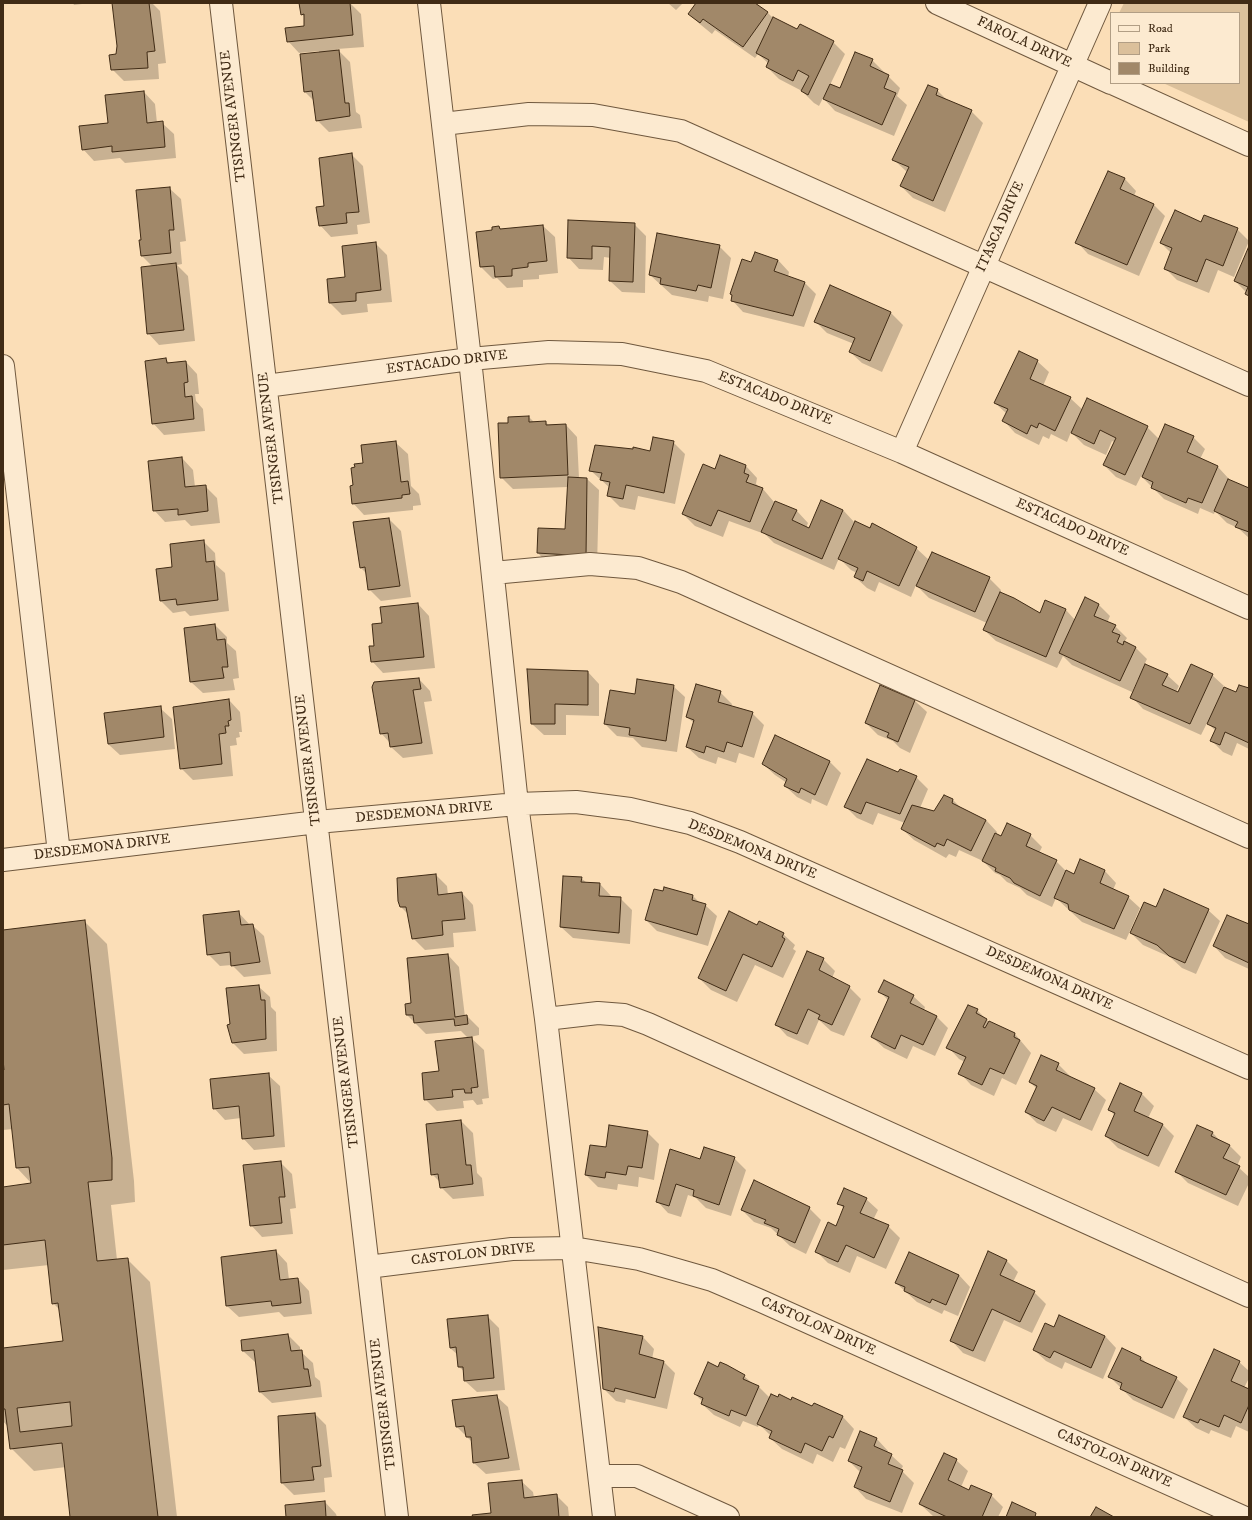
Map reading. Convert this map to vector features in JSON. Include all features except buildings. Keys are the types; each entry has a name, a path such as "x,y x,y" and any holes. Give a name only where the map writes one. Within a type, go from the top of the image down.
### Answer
{"street":[{"name":"TISINGER AVENUE","path":"221,3 397,1517"},
{"path":"429,3 470,359 517,804 546,1020 604,1517"},
{"name":"FAROLA DRIVE","path":"937,3 1110,83"},
{"name":"ITASCA DRIVE","path":"902,452 1100,3"},
{"name":"FAROLA DRIVE","path":"1113,84 1249,145"},
{"path":"443,124 529,114 593,115 681,130 1249,385"},
{"name":"ESTACADO DRIVE","path":"266,386 470,359 549,352 622,354 706,371 902,452 1249,608"},
{"path":"3,366 59,853"},
{"path":"493,573 590,564 638,568 681,582 1249,837"},
{"name":"DESDEMONA DRIVE","path":"3,860 316,822 517,804 576,802 630,809 690,823 740,842 1249,1068"},
{"path":"546,1020 598,1013 624,1015 648,1024 1249,1296"},
{"name":"CASTOLON DRIVE","path":"368,1267 512,1249 573,1248 639,1259 712,1280 1243,1517"},
{"path":"600,1476 637,1476 728,1517"}],"green space":[{"path":"1124,3 1249,3 1249,122 1165,84 1240,84 1240,12 1120,12"}]}
